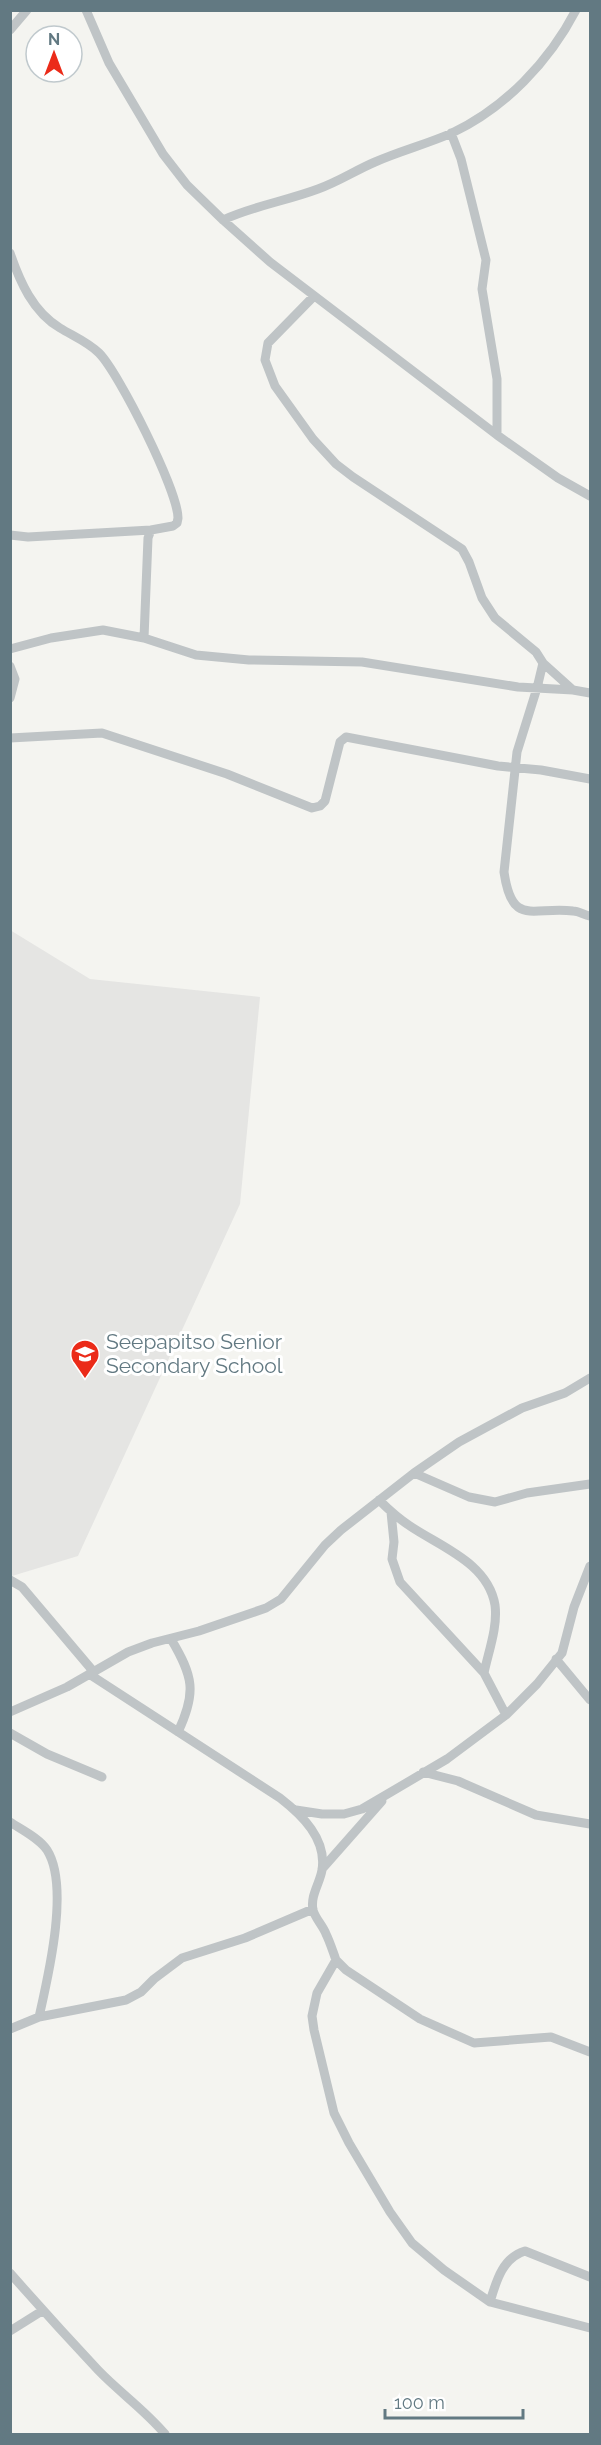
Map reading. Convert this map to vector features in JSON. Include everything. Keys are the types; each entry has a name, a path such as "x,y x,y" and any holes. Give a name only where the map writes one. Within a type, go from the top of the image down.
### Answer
{"street":[{"path":"10,30 27,10"},
{"path":"86,10 110,63 163,154 187,185 223,220 270,262 497,435 566,483 591,496"},
{"path":"223,220 243,211 319,189 374,162 451,133 476,120 527,79 562,36 576,10"},
{"path":"451,133 461,159 486,260 482,289 497,379 497,435"},
{"path":"10,253 18,278 36,307 58,327 92,346 102,356 140,421 168,482 178,513 176,525 151,530 10,536"},
{"path":"314,296 268,343 265,349 265,360 275,386 313,439 336,464 462,549 488,609 503,626 536,652 543,663 573,690"},
{"path":"144,638 148,544 151,530"},
{"path":"10,648 51,638 103,630 144,638 196,655 249,660 362,662 518,687 591,693"},
{"path":"543,663 520,738 504,872 507,890 517,907 529,912 574,911 591,916"},
{"path":"10,666 15,679 10,698"},
{"path":"10,738 102,733 227,774 312,808 320,806 325,801 340,742 346,737 516,768 591,779"},
{"path":"10,1712 67,1687 128,1652 266,1608 281,1599 325,1545 414,1473 459,1442 522,1407 565,1393 591,1378"},
{"path":"414,1473 469,1497 495,1502 528,1493 591,1484"},
{"path":"379,1500 410,1526 465,1559 491,1590 495,1607 494,1624 484,1673"},
{"path":"391,1512 394,1542 392,1559 400,1582 484,1673 506,1715"},
{"path":"296,1810 322,1814 344,1814 362,1809 447,1759 506,1715 537,1684 566,1645 574,1607 591,1566"},
{"path":"10,1580 22,1587 91,1673 296,1810 316,1835 322,1869"},
{"path":"171,1639 184,1662 190,1682 188,1710 178,1732"},
{"path":"556,1659 591,1700"},
{"path":"10,1733 46,1754 102,1777"},
{"path":"423,1772 458,1781 536,1815 591,1824"},
{"path":"388,1794 322,1869 315,1888 313,1909 327,1935 336,1960 346,1970 420,2019 474,2043 551,2037 591,2052"},
{"path":"10,1822 42,1843 52,1861 55,1876 56,1942 39,2018"},
{"path":"10,2029 39,2018 126,2000 141,1992 154,1978 182,1958 245,1938 313,1909"},
{"path":"336,1960 317,1993 312,2016 334,2113 370,2181 412,2243 444,2270 489,2302 591,2328"},
{"path":"489,2302 503,2266 518,2253 525,2251 591,2277"},
{"path":"10,2273 42,2311 99,2371 165,2434"},
{"path":"10,2331 42,2311"}],"shaded area":[{"name":"Seepapitso Senior Secondary School","path":"10,930 90,979 260,997 240,1204 78,1556 12,1576 10,1576"}],"place":[{"name":"Seepapitso Senior Secondary School","path":"85,1380"}]}
